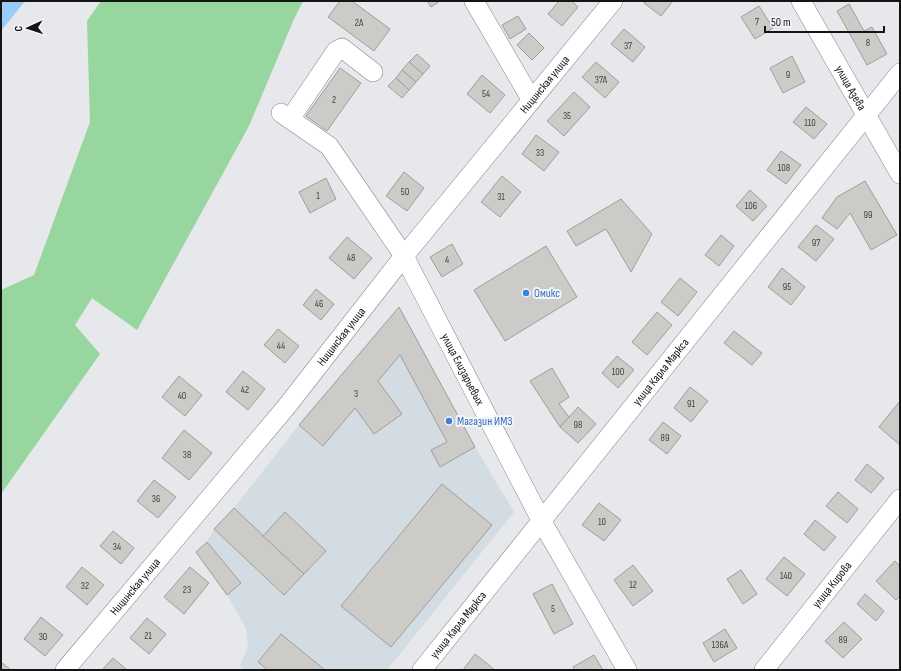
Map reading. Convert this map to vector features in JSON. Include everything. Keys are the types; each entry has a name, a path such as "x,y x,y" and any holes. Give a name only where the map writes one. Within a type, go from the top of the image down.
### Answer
{"street":[{"path":"474,1 531,99"},
{"name":"Ницинская улица","path":"65,670 286,406 404,256 531,99 613,1"},
{"name":"улица Азева","path":"801,1 900,174"},
{"name":"улица Елизарьевых","path":"373,72 342,48 336,51 285,116 329,146 404,256 541,520 627,670"},
{"name":"улица Карла Маркса","path":"422,670 900,73"},
{"name":"улица Кирова","path":"764,670 900,500"}],"shaded area":[{"path":"399,307 475,447 514,512 387,670 245,670 240,665 248,648 246,628 227,595 196,552 207,542 214,529 234,508 299,425"}],"green space":[{"path":"101,1 303,1 249,126 137,330 92,298 75,325 100,354 1,494 1,290 34,275 90,122 87,21"}],"water":[{"path":"1,1 25,1 1,31"}],"building":[{"path":"340,1 352,1 390,29 374,51 328,17"},
{"path":"427,1 440,1 431,7"},
{"path":"559,1 572,1 578,7 562,26 548,14"},
{"path":"645,1 673,1 661,16 644,3"},
{"path":"849,4 864,31 872,27 887,54 867,65 837,11"},
{"path":"759,6 773,28 755,39 741,17"},
{"path":"518,16 526,29 510,39 502,25"},
{"path":"624,29 645,47 633,62 611,44"},
{"path":"529,33 544,48 532,60 517,45"},
{"path":"417,54 430,66 423,74 409,62"},
{"path":"792,56 805,82 783,93 770,68"},
{"path":"409,62 423,74 416,82 402,70"},
{"path":"596,62 619,82 605,98 582,77"},
{"path":"340,68 361,83 327,131 306,116"},
{"path":"402,70 416,82 409,90 396,78"},
{"path":"482,75 505,95 490,113 467,94"},
{"path":"396,78 409,90 402,98 388,86"},
{"path":"574,92 590,107 564,136 547,121"},
{"path":"806,107 827,124 814,139 793,122"},
{"path":"536,135 559,152 544,171 522,154"},
{"path":"781,151 801,165 786,184 767,170"},
{"path":"404,172 424,188 407,211 386,196"},
{"path":"502,176 521,192 500,217 481,202"},
{"path":"326,178 336,199 310,213 299,192"},
{"path":"865,181 897,235 871,250 850,213 837,229 822,218 837,197"},
{"path":"750,190 767,206 753,221 736,206"},
{"path":"621,199 652,234 631,272 606,229 576,246 567,231"},
{"path":"816,225 834,239 816,261 798,247"},
{"path":"721,235 734,246 719,266 705,255"},
{"path":"347,237 372,258 354,279 329,258"},
{"path":"452,244 463,264 442,277 430,257"},
{"path":"546,246 577,297 505,341 474,290"},
{"path":"782,268 805,287 791,305 768,287"},
{"path":"680,278 697,292 678,316 661,302"},
{"path":"316,289 334,304 321,320 303,305"},
{"path":"399,307 475,447 440,467 431,450 447,442 400,355 378,381 402,414 374,434 355,408 323,446 299,425"},
{"path":"657,312 672,325 647,355 632,342"},
{"path":"278,329 299,346 285,363 264,345"},
{"path":"734,331 762,353 752,365 724,343"},
{"path":"617,356 634,370 618,388 602,373"},
{"path":"552,368 569,397 559,404 569,417 560,427 530,381"},
{"path":"243,371 265,389 248,410 226,392"},
{"path":"179,376 202,395 185,416 162,397"},
{"path":"690,387 708,401 691,422 674,408"},
{"path":"900,401 900,445 879,427"},
{"path":"578,407 596,424 578,443 560,427"},
{"path":"663,422 681,436 667,454 649,440"},
{"path":"184,430 212,453 189,480 162,458"},
{"path":"867,464 884,478 871,493 855,480"},
{"path":"154,480 176,497 158,518 137,501"},
{"path":"442,484 492,525 391,647 341,606"},
{"path":"838,492 858,509 847,523 826,506"},
{"path":"599,503 621,520 604,541 582,525"},
{"path":"234,508 304,574 284,595 214,529"},
{"path":"285,512 326,551 304,574 263,536"},
{"path":"815,520 836,537 824,551 804,534"},
{"path":"113,531 134,548 121,564 100,546"},
{"path":"207,542 241,583 227,595 196,552"},
{"path":"784,557 805,574 787,596 766,579"},
{"path":"895,561 900,566 900,596 896,600 876,581"},
{"path":"633,565 653,591 633,606 614,580"},
{"path":"82,567 104,585 87,605 66,587"},
{"path":"190,567 209,583 184,614 164,597"},
{"path":"741,570 757,594 743,604 727,579"},
{"path":"552,584 573,624 554,634 533,594"},
{"path":"865,594 884,611 876,621 857,604"},
{"path":"41,617 63,635 45,656 24,639"},
{"path":"147,618 166,634 149,654 130,638"},
{"path":"844,622 862,639 843,658 825,641"},
{"path":"725,629 737,648 714,662 703,643"},
{"path":"281,634 325,670 268,670 258,662"},
{"path":"475,654 495,670 463,670"},
{"path":"594,655 603,670 575,670 573,667"},
{"path":"113,658 127,670 102,670"},
{"path":"1,662 11,670 1,670"}],"place":[{"name":"Омикс","path":"526,293"},
{"name":"Магазин ИМЗ","path":"449,421"}]}
